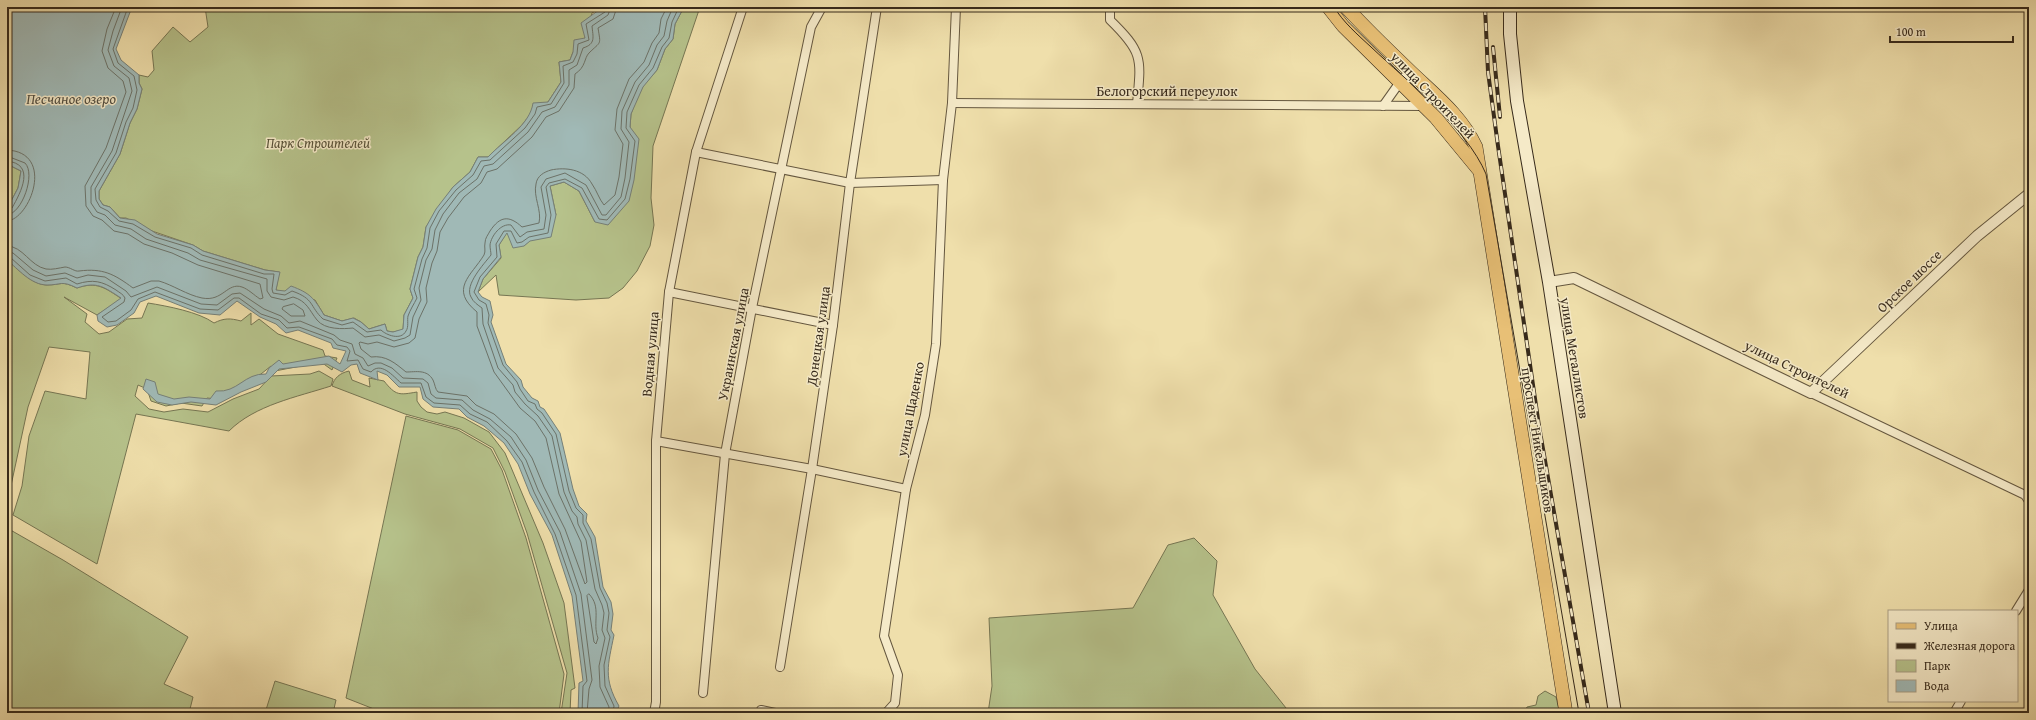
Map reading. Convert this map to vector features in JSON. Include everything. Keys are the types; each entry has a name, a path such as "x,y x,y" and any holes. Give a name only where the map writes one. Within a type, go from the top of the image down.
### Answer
{"main road":[{"name":"улица Строителей","path":"1328,7 1343,26 1436,118 1481,172"},
{"name":"улица Строителей","path":"1346,7 1395,57 1459,118 1476,147 1481,172"},
{"name":"улица Металлистов","path":"1510,7 1510,34 1517,101 1549,282 1615,713"},
{"name":"проспект Никельщиков","path":"1481,172 1539,553 1566,713"}],"street":[{"name":"Водная улица","path":"654,713 656,702 656,441 669,292 696,152 743,7"},
{"name":"Украинская улица","path":"703,693 725,454 752,308 811,27 822,7"},
{"name":"Донецкая улица","path":"780,667 812,469 833,325 850,183 877,7"},
{"name":"улица Щаденко","path":"886,713 895,703 898,674 884,636 906,489 925,415 936,344 943,180 952,103 956,7"},
{"path":"1110,7 1110,20 1132,43 1139,58 1137,104"},
{"path":"1386,68 1395,57"},
{"path":"1386,68 1395,57"},
{"path":"1382,106 1410,71"},
{"path":"1424,106 1435,95"},
{"name":"Белогорский переулок","path":"952,103 1424,106"},
{"path":"1436,118 1447,106"},
{"path":"696,152 850,183 943,180"},
{"name":"Орское шоссе","path":"1811,393 1977,236 2029,194"},
{"name":"улица Строителей","path":"1549,282 1574,278 2025,495 2029,501"},
{"path":"669,292 833,325"},
{"path":"656,441 812,469 906,489"},
{"path":"2017,610 2029,590"},
{"path":"1954,713 1960,702"},
{"path":"761,710 775,713"}],"green space":[{"name":"Парк Строителей","path":"205,7 603,7 592,13 585,38 573,52 570,60 559,62 561,82 548,102 532,112 522,125 488,157 478,157 470,172 453,187 426,227 423,247 418,257 410,289 413,298 404,315 403,330 393,332 387,331 385,324 369,329 354,318 342,321 324,315 315,300 276,290 279,272 265,270 203,251 193,245 149,230 126,218 120,218 110,207 103,205 99,199 99,191 120,154 130,123 137,109 142,89 139,83 139,75 148,77 154,70 152,51 173,27 190,42 208,27"},
{"path":"684,7 700,7 653,146 651,198 654,225 650,246 637,271 623,288 609,298 576,300 499,295 496,275 478,292 483,279 501,258 499,245 507,232 524,246 556,215 550,186 564,182 579,191 595,222 630,127 631,114 638,95 643,86 657,70 665,49 673,39 675,24"},
{"path":"7,164 21,171 18,188 7,209"},
{"path":"7,259 30,279 40,284 64,284 77,288 90,285 96,286 106,289 122,299 97,315 64,297 87,314 85,322 99,334 109,332 127,319 142,318 148,303 192,313 214,323 227,319 241,321 251,313 251,325 259,319 278,334 323,350 325,356 337,358 332,370 321,362 275,371 271,366 261,374 217,399 207,398 202,406 181,403 166,406 151,401 147,389 138,385 135,396 149,409 164,412 183,409 208,412 233,399 259,389 271,376 310,374 319,371 333,379 331,386 264,408 239,422 229,431 136,414 97,564 13,515 22,486 29,436 45,391 86,399 90,352 49,347 28,407 7,504"},
{"path":"349,371 352,380 370,387 369,378 384,381 398,393 406,394 417,392 417,401 427,412 437,414 445,412 464,418 489,432 505,453 543,543 564,603 575,688 571,690 570,713 561,713 567,673 527,533 505,472 493,448 460,429 405,414 332,386 338,376"},
{"path":"406,416 458,430 491,449 502,470 526,538 564,674 559,713 384,713 346,698"},
{"path":"7,528 63,560 188,637 164,684 193,697 189,713 7,713"},
{"path":"1194,538 1217,561 1213,595 1255,669 1290,713 988,713 992,686 989,618 1133,608 1168,545"},
{"path":"275,681 336,700 333,713 265,713"},
{"path":"1545,691 1556,697 1559,710 1558,713 1524,713 1527,707 1536,705 1538,696"}],"water":[{"name":"Песчаное озеро","path":"7,7 132,7 116,49 121,60 139,75 139,83 142,89 137,109 130,123 120,154 99,191 99,199 103,205 110,207 120,218 135,220 157,234 193,245 203,251 265,270 280,272 276,290 285,291 291,286 303,291 314,300 324,315 342,321 353,318 361,322 369,329 385,324 387,331 393,332 403,329 404,315 413,298 410,289 418,257 423,247 426,227 436,209 453,187 470,172 478,157 488,157 521,126 531,111 533,103 548,102 561,82 559,62 570,60 573,52 574,40 585,38 581,23 603,7 684,7 675,24 673,39 665,49 657,70 643,87 631,114 630,127 639,139 634,180 629,201 608,225 595,222 579,191 564,182 550,186 556,215 551,237 530,241 524,246 513,248 507,233 499,245 501,257 483,279 478,292 482,297 490,301 493,315 491,322 506,364 521,380 523,387 532,398 538,401 540,407 544,409 560,433 573,489 579,506 587,514 586,521 595,537 603,587 611,602 613,614 611,630 614,635 608,671 611,687 619,706 616,713 578,713 579,683 583,681 572,596 552,535 530,494 518,464 504,443 484,426 467,417 459,409 433,407 423,399 420,387 399,387 387,375 377,371 378,380 360,373 357,364 351,365 342,372 327,364 279,369 266,382 241,392 216,405 191,402 172,405 157,402 143,389 146,379 155,382 158,394 174,399 189,397 210,399 216,391 230,389 246,379 266,374 269,368 279,360 283,364 329,356 340,364 346,351 333,348 331,343 298,330 286,333 276,324 260,317 237,301 220,315 199,313 156,296 140,302 134,313 117,325 107,327 98,321 97,315 121,298 105,288 95,285 77,288 64,284 41,284 25,276 7,260 7,209 18,188 21,171 7,164"}],"tram line":[{"path":"1334,7 1351,28 1451,122 1477,156 1486,174 1579,713"}],"railway":[{"path":"1485,7 1488,72 1539,426 1589,713"},
{"path":"1493,47 1500,117"}]}
